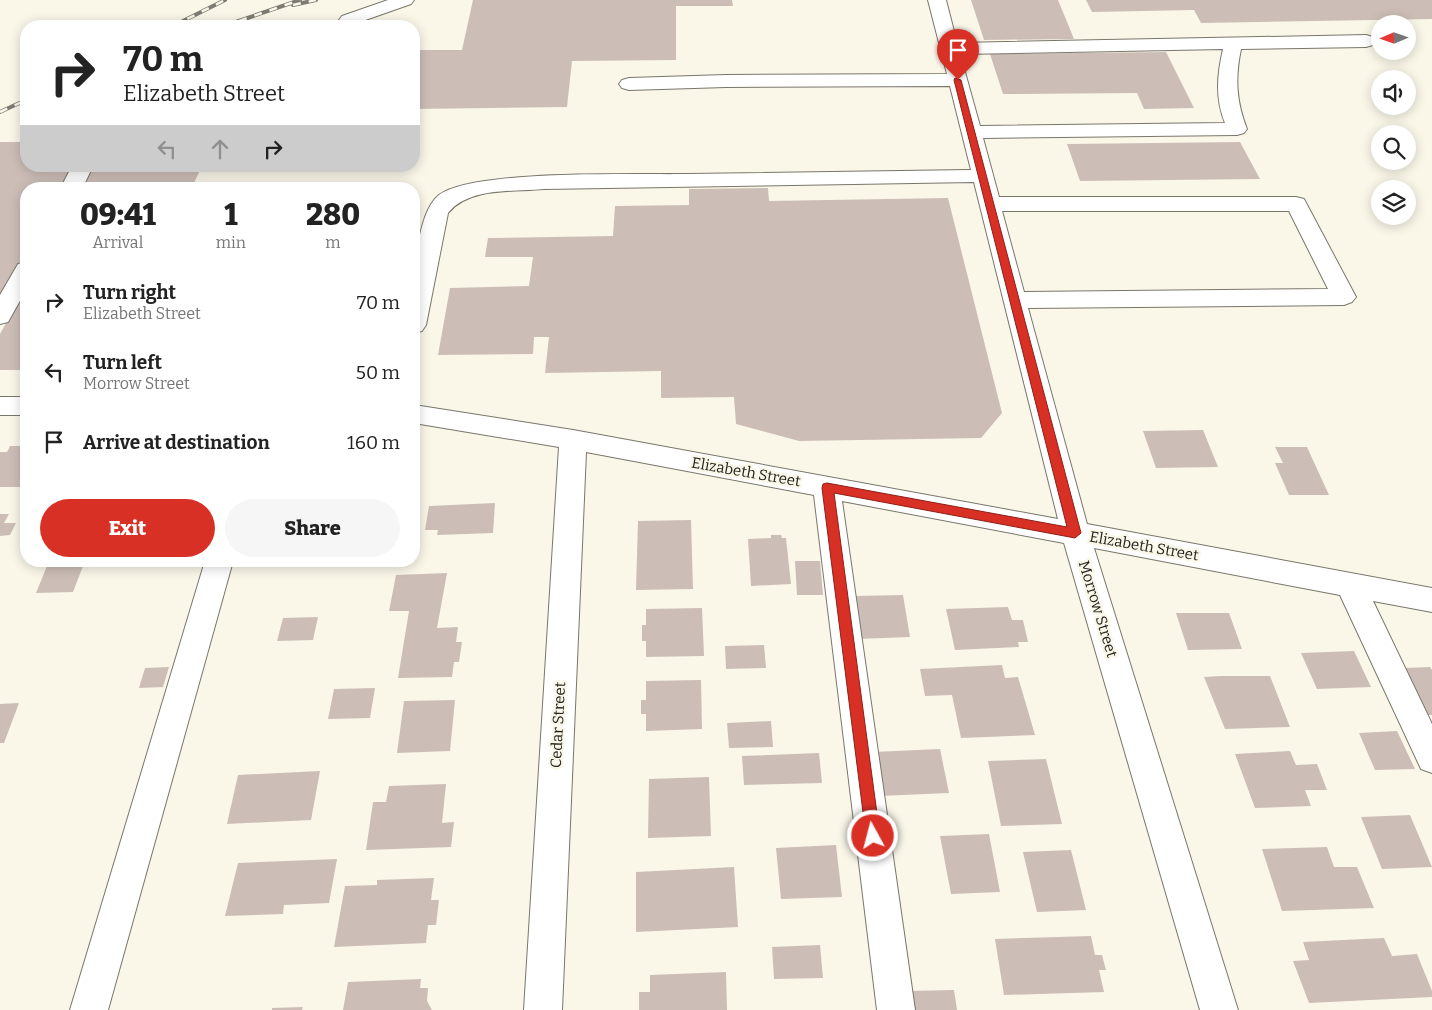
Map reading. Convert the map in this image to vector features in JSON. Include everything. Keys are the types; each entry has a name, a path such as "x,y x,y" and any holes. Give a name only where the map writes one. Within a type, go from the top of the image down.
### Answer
{"street":[{"path":"348,20 406,0"},
{"name":"Morrow Street","path":"937,0 1075,533 1219,1010"},
{"path":"950,49 1366,41"},
{"path":"971,132 1237,129 1229,112 1225,81 1233,44"},
{"path":"628,84 726,81 958,80"},
{"path":"420,296 437,212 447,200 472,189 544,183 983,176"},
{"path":"990,204 1296,204 1344,297 1014,300"},
{"path":"0,316 20,280"},
{"path":"0,406 20,406"},
{"name":"Elizabeth Street","path":"420,415 573,440 1432,600"},
{"name":"Cedar Street","path":"543,1010 573,440"},
{"path":"827,488 896,1010"},
{"path":"89,1010 217,567"},
{"path":"1350,584 1432,758"}],"building":[{"path":"473,0 732,0 733,6 676,6 676,60 572,61 567,107 420,109 420,50 462,50"},
{"path":"971,0 1058,0 1074,39 984,40"},
{"path":"1086,0 1432,0 1432,19 1416,19 1416,15 1371,15 1371,20 1201,23 1194,10 1092,12"},
{"path":"1166,52 1194,108 1144,109 1137,93 1003,94 990,54"},
{"path":"0,142 20,142 20,172 71,172 65,182 20,182 20,262 0,298"},
{"path":"1240,142 1260,179 1080,181 1067,144"},
{"path":"91,172 199,172 194,182 85,182"},
{"path":"768,188 769,201 948,198 1002,413 981,438 799,441 736,424 734,397 661,398 661,371 545,373 549,337 534,337 533,354 438,355 450,288 529,286 533,257 485,257 488,238 613,236 615,206 689,205 689,189"},
{"path":"20,298 20,370 0,370 0,334"},
{"path":"1203,430 1218,467 1156,468 1143,431"},
{"path":"10,446 20,446 20,487 0,487 0,452 7,452"},
{"path":"1275,447 1307,447 1329,495 1289,495 1275,463 1283,463"},
{"path":"495,503 493,533 437,535 438,530 425,530 429,506"},
{"path":"0,514 9,514 4,523 16,523 10,535 0,536"},
{"path":"691,520 693,589 636,590 638,521"},
{"path":"771,535 781,535 782,538 786,538 791,584 751,586 748,539 771,538"},
{"path":"795,561 820,561 823,595 797,595"},
{"path":"47,567 83,567 73,592 36,593"},
{"path":"447,573 437,628 458,627 456,642 462,642 459,662 454,662 452,677 398,678 409,611 389,611 396,575"},
{"path":"903,595 910,637 858,639 853,596"},
{"path":"1008,607 1012,620 1023,620 1028,642 1018,642 1019,647 955,650 946,609"},
{"path":"702,608 704,656 646,657 646,641 642,641 642,625 646,625 646,609"},
{"path":"1176,613 1229,613 1242,649 1188,650"},
{"path":"318,617 313,640 277,641 283,618"},
{"path":"764,645 766,668 726,669 725,646"},
{"path":"1354,651 1371,687 1317,689 1301,653"},
{"path":"1002,665 1005,678 1018,677 1035,735 961,738 952,695 925,696 920,669"},
{"path":"169,667 163,687 139,688 145,668"},
{"path":"1430,667 1432,670 1432,715 1428,715 1404,668"},
{"path":"1270,676 1290,727 1225,729 1204,677"},
{"path":"701,680 702,729 646,731 646,714 641,714 641,700 646,700 646,681"},
{"path":"375,688 370,718 328,719 334,689"},
{"path":"455,700 450,751 397,753 404,701"},
{"path":"19,703 4,743 0,743 0,704"},
{"path":"771,721 773,747 729,748 727,723"},
{"path":"1397,731 1415,769 1375,770 1359,733"},
{"path":"940,749 949,793 879,796 873,752"},
{"path":"1290,751 1296,765 1317,764 1327,790 1305,790 1311,806 1255,808 1235,754"},
{"path":"819,753 822,783 744,785 742,756"},
{"path":"1046,759 1062,824 1001,826 988,761"},
{"path":"320,771 311,820 227,824 238,775"},
{"path":"709,777 711,836 648,838 649,779"},
{"path":"446,784 442,823 454,822 451,847 366,850 373,802 386,802 389,786"},
{"path":"1410,815 1432,867 1382,869 1361,817"},
{"path":"989,834 1000,892 951,894 940,836"},
{"path":"836,845 842,897 781,899 776,848"},
{"path":"1327,847 1334,867 1357,867 1374,908 1282,911 1262,849"},
{"path":"1071,850 1086,910 1037,912 1023,852"},
{"path":"337,859 329,903 284,905 283,914 225,916 238,863"},
{"path":"734,867 738,927 636,932 636,872"},
{"path":"434,878 431,900 439,900 436,925 428,925 426,943 334,947 345,886 377,885 377,880"},
{"path":"1091,936 1095,955 1102,955 1106,970 1099,970 1104,992 1004,995 995,939"},
{"path":"1384,938 1392,956 1417,954 1432,991 1432,997 1309,1003 1293,961 1309,960 1303,942"},
{"path":"820,945 823,978 774,979 772,947"},
{"path":"726,972 727,1010 639,1010 639,992 650,992 650,975"},
{"path":"421,979 420,988 428,988 427,1001 432,1010 343,1010 348,982"},
{"path":"954,990 957,1010 910,1010 907,991"},
{"path":"303,1007 302,1010 272,1010 272,1008"}],"railway":[{"path":"185,20 225,0"},
{"path":"242,20 300,0"},
{"path":"293,5 316,0"},
{"path":"0,112 20,103"}],"route":[{"path":"873,836 827,488 1075,533 958,80"}]}
